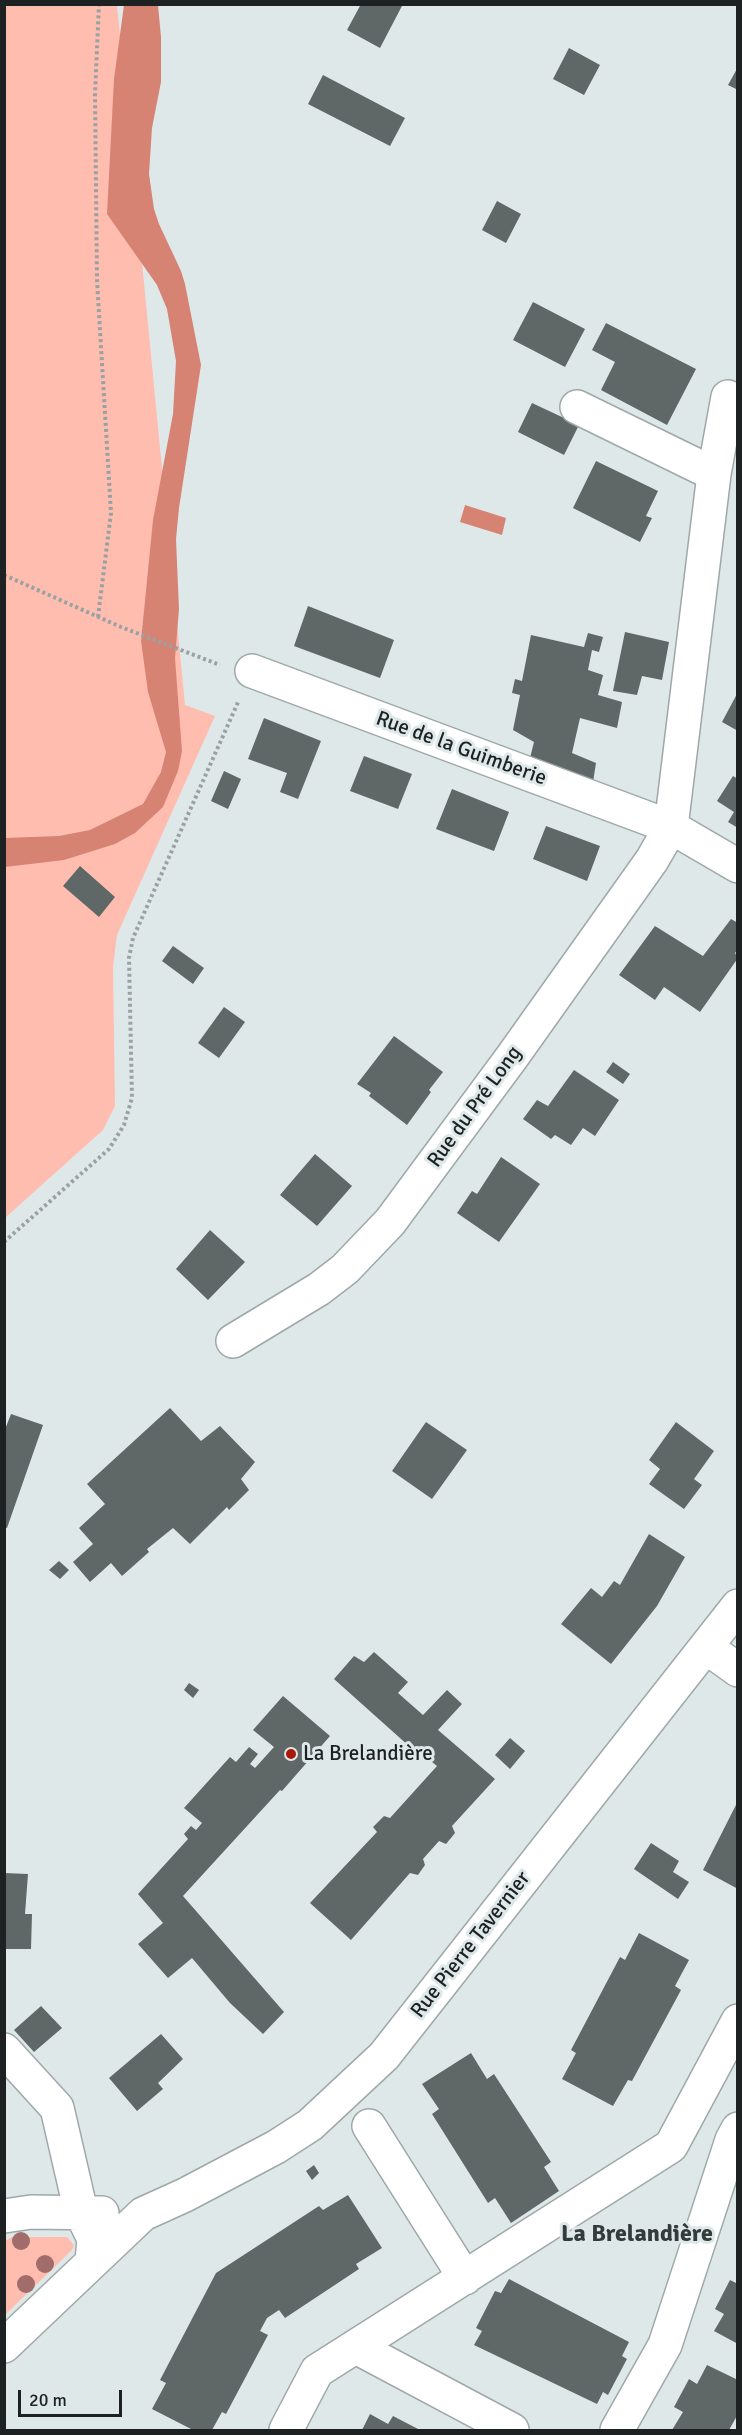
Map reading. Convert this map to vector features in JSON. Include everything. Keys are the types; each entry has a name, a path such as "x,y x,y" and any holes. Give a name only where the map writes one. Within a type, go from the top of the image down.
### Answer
{"street":[{"path":"670,827 714,474 728,397"},
{"path":"577,407 714,474"},
{"name":"Rue de la Guimberie","path":"252,671 670,827 738,866"},
{"name":"Rue du Pré Long","path":"233,1341 319,1289 345,1269 390,1222 512,1057 652,860 670,827"},
{"name":"Rue Pierre Tavernier","path":"4,2346 143,2214 185,2195 285,2142 310,2125 384,2056 738,1606"},
{"path":"706,1647 738,1670"},
{"path":"286,2430 317,2371 671,2146 738,2021"},
{"path":"4,2050 57,2108 81,2212 94,2238 92,2261"},
{"path":"369,2126 465,2278"},
{"path":"617,2430 666,2345 732,2140 738,2129"},
{"name":"Rue Pierre Tavernier","path":"4,2216 31,2212 143,2214"},
{"path":"356,2347 512,2430"}],"path":[{"path":"98,617 111,513 97,280 95,94 99,4"},
{"path":"4,575 193,656"},
{"path":"4,1242 109,1149 124,1125 132,1098 129,958 133,938 252,671"}],"shaded area":[{"path":"5,5 117,5 185,705 215,716 117,935 113,967 115,1106 103,1130 5,1218"},
{"path":"124,5 158,5 161,82 152,128 149,174 154,209 185,284 201,365 176,539 179,609 175,658 182,751 178,771 163,807 135,833 115,844 64,860 5,867 5,838 59,836 90,830 143,804 161,772 166,752 148,692 141,641 153,520 173,414 176,361 167,309 157,285 107,214 114,79"},
{"path":"465,505 506,518 502,535 460,522"},
{"path":"12,2237 67,2237 74,2245 72,2250 5,2315 5,2241"}],"building":[{"path":"361,4 403,4 380,48 347,30"},
{"path":"569,48 600,65 584,95 553,79"},
{"path":"738,67 738,90 728,85"},
{"path":"323,75 405,118 390,146 308,104"},
{"path":"497,201 521,214 506,243 482,230"},
{"path":"533,302 585,329 565,367 513,340"},
{"path":"606,323 696,369 667,425 601,390 615,362 592,350"},
{"path":"532,403 579,425 564,455 518,432"},
{"path":"596,461 658,491 646,516 652,518 640,542 573,508"},
{"path":"308,606 394,640 380,678 294,646"},
{"path":"625,632 669,642 662,680 642,676 637,695 613,691"},
{"path":"588,633 603,637 599,652 592,650 588,670 603,675 598,695 622,702 617,728 580,718 572,753 596,763 593,782 530,758 534,742 513,730 520,695 512,693 515,679 522,681 531,635 584,647"},
{"path":"738,692 738,731 722,722"},
{"path":"264,718 321,741 298,799 280,792 287,773 248,759"},
{"path":"364,756 412,774 398,809 350,791"},
{"path":"224,771 241,779 228,809 211,801"},
{"path":"733,776 738,779 738,828 728,822 734,812 717,801"},
{"path":"452,789 509,812 494,851 436,829"},
{"path":"546,826 600,846 587,881 533,859"},
{"path":"80,866 115,897 99,917 63,886"},
{"path":"731,919 738,923 738,949 735,953 738,958 700,1012 664,987 655,1000 619,975 655,926 703,956"},
{"path":"173,946 204,968 193,984 162,961"},
{"path":"224,1007 245,1022 219,1058 198,1043"},
{"path":"394,1036 443,1072 407,1125 369,1096 371,1093 357,1084"},
{"path":"613,1062 630,1074 623,1084 606,1072"},
{"path":"574,1070 619,1100 595,1136 583,1128 571,1145 555,1135 551,1139 523,1119 537,1100 548,1106"},
{"path":"315,1154 352,1186 317,1226 280,1195"},
{"path":"501,1157 540,1184 499,1242 457,1213 472,1191 477,1194"},
{"path":"210,1230 245,1262 208,1300 176,1269"},
{"path":"170,1408 201,1441 220,1426 255,1462 241,1479 249,1490 229,1510 227,1507 190,1544 173,1528 147,1549 149,1552 122,1576 111,1563 90,1582 73,1562 93,1544 79,1528 105,1504 87,1484"},
{"path":"11,1414 43,1425 7,1528 4,1527 4,1432"},
{"path":"426,1422 467,1450 432,1499 392,1471"},
{"path":"676,1422 714,1451 694,1479 702,1485 684,1509 649,1484 660,1469 649,1460"},
{"path":"649,1534 685,1557 657,1606 611,1664 561,1624 591,1588 602,1597 614,1581 620,1585"},
{"path":"59,1561 69,1570 60,1579 49,1570"},
{"path":"374,1652 408,1682 398,1693 423,1715 447,1690 462,1704 438,1730 495,1779 452,1826 455,1833 446,1844 439,1841 423,1859 425,1865 418,1875 410,1873 351,1940 310,1903 377,1832 373,1827 384,1816 390,1818 437,1766 412,1746 410,1747 334,1679 354,1656 364,1662"},
{"path":"189,1683 199,1690 193,1698 184,1690"},
{"path":"283,1696 330,1736 282,1791 280,1790 183,1896 284,2012 263,2034 230,2003 192,1958 168,1978 138,1944 163,1923 138,1894 188,1839 184,1834 191,1826 196,1830 202,1823 184,1808 230,1757 236,1762 249,1747 258,1754 250,1764 255,1768 274,1747 253,1730"},
{"path":"510,1738 525,1751 510,1769 495,1755"},
{"path":"738,1801 738,1889 703,1870"},
{"path":"651,1843 679,1861 673,1872 689,1882 678,1899 634,1869"},
{"path":"4,1873 28,1874 25,1914 32,1914 31,1949 4,1949"},
{"path":"639,1933 689,1960 675,1986 681,1990 632,2081 628,2080 613,2106 562,2079 576,2053 571,2050 620,1957 625,1960"},
{"path":"41,2006 62,2028 34,2052 14,2030"},
{"path":"161,2034 183,2059 158,2083 163,2089 137,2111 109,2078"},
{"path":"471,2053 487,2079 494,2074 551,2162 544,2167 559,2191 511,2223 495,2198 488,2203 432,2114 439,2109 422,2084"},
{"path":"314,2165 319,2173 312,2180 306,2171"},
{"path":"348,2195 382,2248 356,2264 359,2269 285,2318 279,2310 267,2318 260,2331 268,2335 226,2414 222,2412 212,2430 193,2430 152,2409 166,2383 160,2380 216,2273 319,2206 323,2210"},
{"path":"509,2279 629,2342 622,2356 627,2359 608,2395 603,2392 597,2404 474,2345 482,2331 476,2328 495,2291 501,2293"},
{"path":"730,2280 738,2284 738,2344 714,2331 724,2314 715,2309"},
{"path":"707,2365 738,2380 738,2414 729,2430 672,2430 683,2412 674,2407 689,2379 697,2384"},
{"path":"370,2414 388,2424 393,2416 420,2430 362,2430"}],"place":[{"name":"La Brelandière","path":"291,1754"}],"district":[{"name":"La Brelandière","path":"637,2235"}]}
